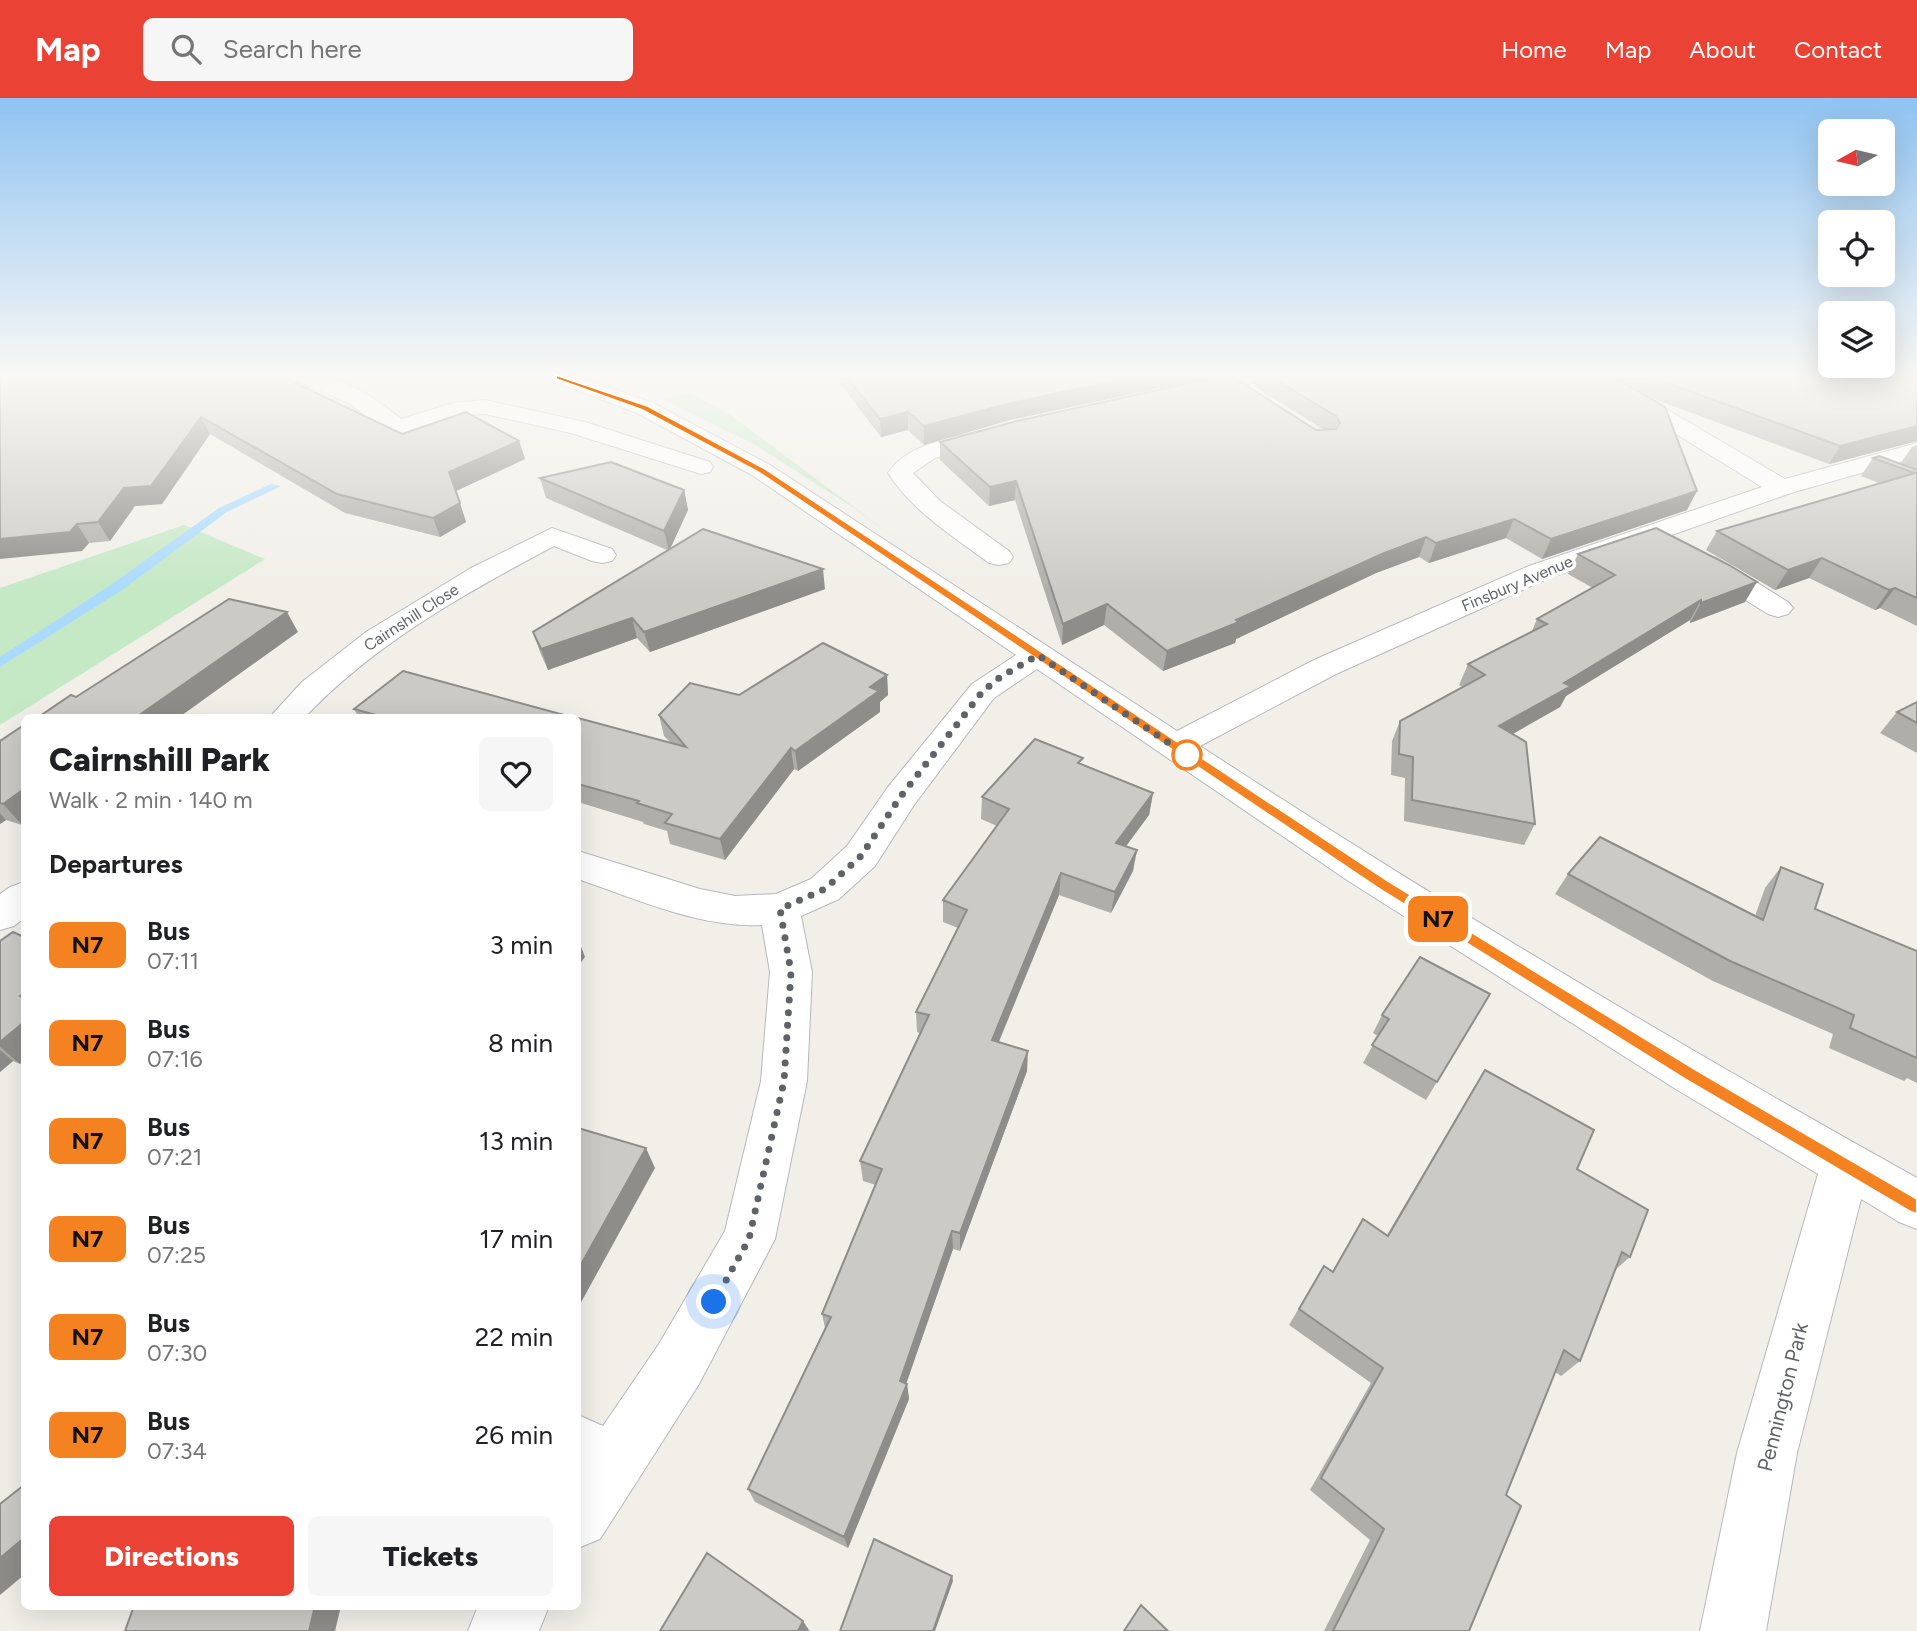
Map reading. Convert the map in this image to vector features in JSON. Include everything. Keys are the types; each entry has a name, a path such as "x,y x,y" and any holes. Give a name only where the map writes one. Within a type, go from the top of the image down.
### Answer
{"street":[{"path":"644,449 701,467"},
{"path":"725,449 797,492 1361,870 1550,989 1845,1166 1917,1205"},
{"path":"945,449 919,456 905,464 900,473 904,482 999,557"},
{"path":"1716,449 1782,488"},
{"name":"Finsbury Avenue","path":"1174,746 1325,667 1539,572 1782,488 1917,450"},
{"path":"1868,463 1905,480"},
{"path":"522,524 602,555"},
{"path":"1646,533 1729,576 1779,608"},
{"name":"Cairnshill Close","path":"288,714 307,692 439,595 552,536"},
{"path":"581,866 700,904 735,911 780,909 825,889 861,856 901,796 983,691 999,678 1038,655"},
{"path":"0,915 21,899"},
{"path":"581,1506 595,1454 679,1364 749,1239 784,1081 791,972 780,909"},
{"name":"Pennington Park","path":"1733,1631 1767,1454 1845,1166"},
{"path":"500,1631 514,1610"}],"green space":[{"path":"761,449 775,449 899,541 854,508"},
{"path":"184,525 265,559 0,725 0,588"}],"building":[{"path":"0,449 178,449 151,486 124,488 98,522 77,524 70,532 0,539"},
{"path":"257,449 502,449 449,472 460,503 433,518 337,494"},
{"path":"947,449 1681,449 1697,491 1551,539 1514,519 1436,543 1426,537 1236,620 1239,622 1167,651 1107,604 1063,624 1016,481 990,487"},
{"path":"1879,456 1917,470 1917,598 1895,588 1889,590 1822,558 1788,570 1717,531 1915,473 1873,458"},
{"path":"611,462 684,490 664,531 540,478"},
{"path":"1656,528 1757,582 1701,603 1701,600 1564,683 1571,686 1499,726 1526,742 1535,824 1412,800 1413,757 1399,754 1400,721 1485,675 1468,664 1547,624 1537,619 1615,575 1578,554"},
{"path":"703,529 823,569 644,632 632,618 541,649 533,632"},
{"path":"229,599 287,612 141,714 43,714 71,695 76,697"},
{"path":"823,643 887,675 870,687 879,691 795,751 791,748 720,839 665,823 672,814 637,803 639,801 581,785 581,719 686,747 659,715 690,683 739,695"},
{"path":"403,671 560,714 372,714 354,709"},
{"path":"1917,702 1917,723 1897,712"},
{"path":"21,727 21,791 3,804 0,803 0,741"},
{"path":"1035,739 1083,758 1078,763 1153,793 1116,843 1137,850 1115,892 1061,873 992,1040 1028,1051 960,1233 952,1231 900,1381 907,1384 844,1537 748,1489 831,1317 822,1314 882,1169 860,1161 929,1015 916,1012 967,910 943,900 1009,809 982,797"},
{"path":"1600,837 1763,920 1781,867 1823,884 1815,909 1917,951 1917,1058 1850,1028 1854,1015 1730,961 1568,874"},
{"path":"13,932 21,936 21,1024 0,1042 0,941"},
{"path":"1420,957 1490,994 1437,1082 1372,1045 1389,1019 1382,1015"},
{"path":"1485,1070 1594,1130 1577,1169 1648,1210 1630,1257 1622,1252 1580,1361 1564,1350 1506,1495 1521,1506 1469,1631 1333,1631 1384,1529 1321,1478 1383,1368 1299,1309 1324,1266 1333,1272 1363,1219 1388,1236"},
{"path":"581,1129 646,1148 581,1265"},
{"path":"21,1487 21,1540 0,1558 0,1504"},
{"path":"874,1539 952,1576 933,1631 840,1631"},
{"path":"707,1553 803,1621 798,1631 660,1631"},
{"path":"1141,1605 1168,1631 1124,1631"},
{"path":"133,1610 314,1610 309,1631 125,1631"}],"waterway":[{"path":"0,663 117,587 223,510 275,486"}],"bus line":[{"name":"N7","path":"725,449 797,492 1383,884 1690,1074 1845,1166 1917,1205"}],"route":[{"path":"714,1302 749,1239 784,1081 791,972 780,909 825,889 861,856 901,796 983,691 999,678 1038,655 1197,762 1187,755"}]}
